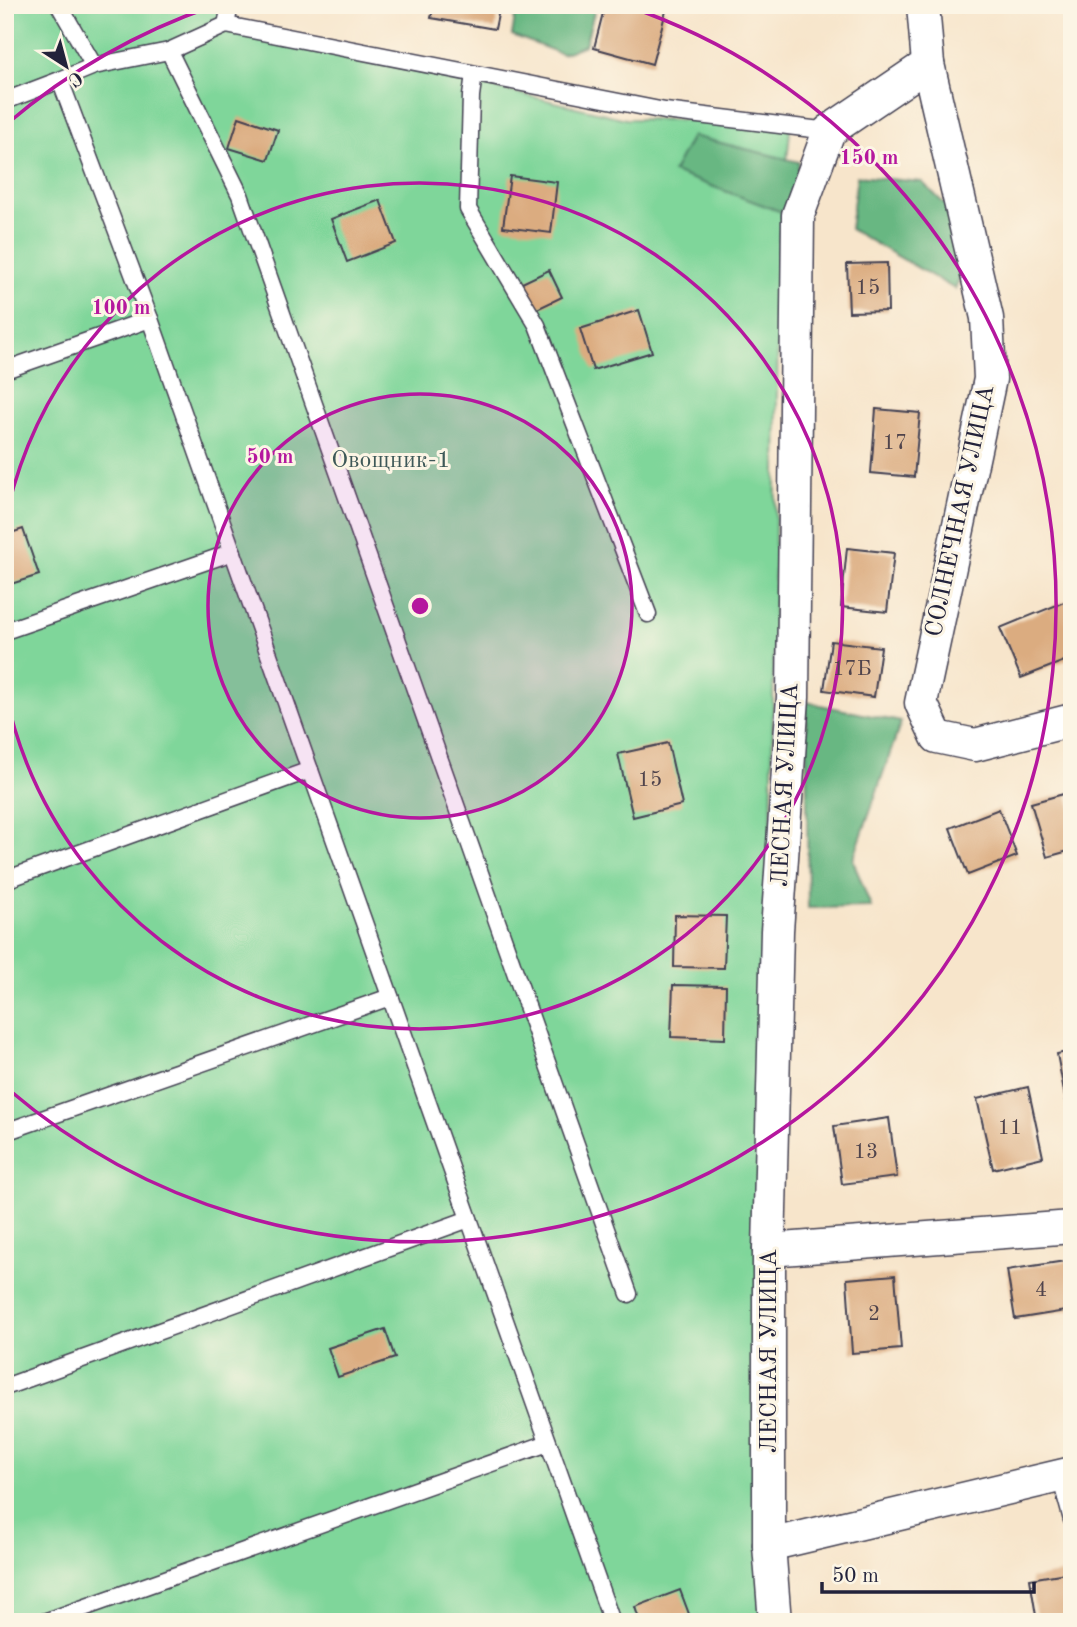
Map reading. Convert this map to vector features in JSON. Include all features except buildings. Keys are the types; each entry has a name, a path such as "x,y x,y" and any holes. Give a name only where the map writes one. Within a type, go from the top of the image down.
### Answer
{"street":[{"path":"829,131 928,64 923,5"},
{"name":"СОЛНЕЧНАЯ УЛИЦА","path":"928,64 987,318 990,379 921,703 937,737 975,746 1072,720"},
{"name":"ЛЕСНАЯ УЛИЦА","path":"775,1622 769,1545 769,1250 778,931 793,697 799,215 829,131"},
{"path":"769,1250 1072,1227"},
{"path":"769,1545 1066,1474"}],"lane":[{"path":"59,5 94,66"},
{"path":"226,25 230,5"},
{"path":"5,101 94,66 169,51 226,25 665,111 829,131"},
{"path":"169,51 240,195 629,1294"},
{"path":"474,74 468,209 537,326 648,614"},
{"path":"60,80 150,320 612,1622"},
{"path":"5,370 150,320"},
{"path":"5,631 233,552"},
{"path":"5,880 310,771"},
{"path":"5,1132 390,997"},
{"path":"5,1387 469,1219"},
{"path":"44,1622 548,1443"},
{"path":"1066,1474 1072,1520"}],"green space":[{"name":"Овощник-1","path":"5,5 217,5 256,31 626,119 791,121 779,241 761,1622 5,1622"},
{"path":"517,5 596,5 585,45 562,54 512,35"},
{"path":"692,136 799,162 793,216 673,172"},
{"path":"857,176 922,182 978,237 955,289 850,229"},
{"path":"806,702 901,722 853,860 871,907 808,908"}]}
